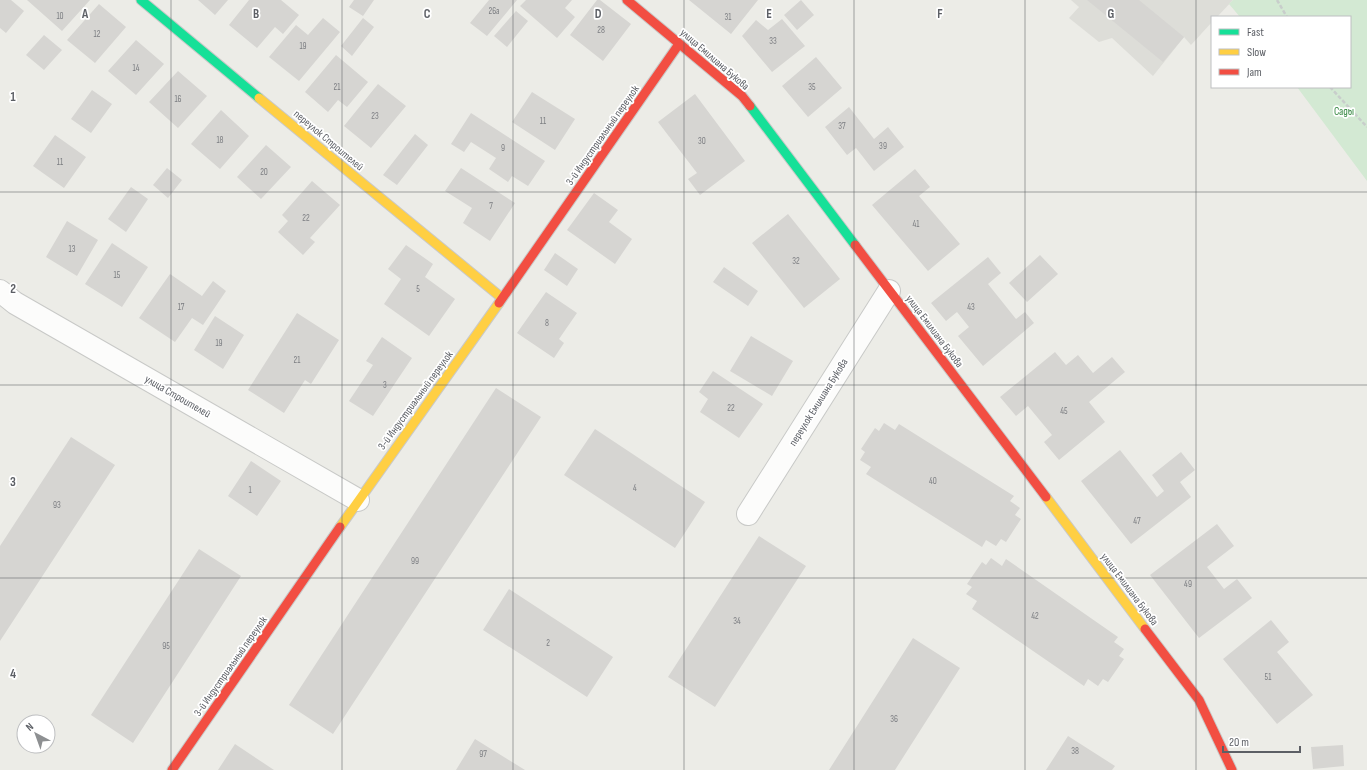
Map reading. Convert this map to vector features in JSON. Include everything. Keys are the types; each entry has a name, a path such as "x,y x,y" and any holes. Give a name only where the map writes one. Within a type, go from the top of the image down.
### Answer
{"street":[{"name":"переулок Строителей","path":"141,0 502,298"},
{"name":"улица Емилиана Букова","path":"627,0 742,96 1199,700 1232,770"},
{"name":"3-й Индустриальный переулок","path":"172,770 358,500 502,298 679,44"},
{"name":"улица Строителей","path":"0,291 15,303 358,500"},
{"name":"переулок Емилиана Букова","path":"748,514 889,291"}],"path":[{"path":"1277,0 1286,16"},
{"path":"1331,88 1367,127"}],"shaded area":[{"path":"1071,0 1233,0 1218,16 1211,16 1211,23 1191,45 1184,37 1153,76 1112,38 1099,42 1069,18 1079,7"}],"green space":[{"name":"Сады","path":"1233,0 1367,0 1367,181 1298,88 1351,88 1351,16 1239,16 1229,4"}],"building":[{"path":"0,0 11,0 24,11 6,33 0,28"},
{"path":"27,0 90,0 62,31"},
{"path":"198,0 228,0 215,15"},
{"path":"249,0 281,0 299,15 283,34 275,27 257,48 229,25"},
{"path":"354,0 374,0 363,16 349,7"},
{"path":"489,0 517,0 487,36 470,23"},
{"path":"526,0 572,0 565,8 575,17 557,38 520,6"},
{"path":"597,0 600,0 631,24 603,61 570,35"},
{"path":"689,0 758,0 731,34"},
{"path":"801,0 814,15 797,30 784,15"},
{"path":"1087,0 1139,0 1184,37 1163,62"},
{"path":"99,4 126,27 95,63 67,40"},
{"path":"516,11 528,21 507,47 494,36"},
{"path":"323,18 340,32 299,81 269,57 296,25 308,35"},
{"path":"363,18 374,27 352,56 341,46"},
{"path":"782,19 805,46 772,72 742,36 756,20 768,30"},
{"path":"44,35 62,50 44,70 26,55"},
{"path":"136,40 164,64 136,95 108,71"},
{"path":"336,55 368,82 347,107 338,100 328,112 305,92"},
{"path":"816,57 842,88 808,117 782,86"},
{"path":"178,71 207,96 178,128 149,102"},
{"path":"378,84 406,106 371,148 344,126"},
{"path":"92,90 112,104 91,133 71,119"},
{"path":"532,92 575,119 555,150 512,122"},
{"path":"695,94 745,161 700,195 688,179 697,173 658,122"},
{"path":"849,107 874,139 888,127 904,147 874,171 856,148 847,155 825,127"},
{"path":"221,110 249,136 220,169 191,144"},
{"path":"471,113 545,161 528,186 512,176 508,182 489,169 496,158 471,142 464,152 451,144"},
{"path":"415,134 428,145 397,185 383,175"},
{"path":"55,135 86,157 64,188 33,166"},
{"path":"266,145 291,167 261,199 237,177"},
{"path":"167,168 182,180 168,198 153,185"},
{"path":"461,168 515,203 490,241 463,223 472,208 445,191"},
{"path":"915,169 930,187 919,196 960,244 928,271 872,205"},
{"path":"312,181 340,205 310,238 315,242 303,255 278,232 288,221 282,215"},
{"path":"131,187 148,199 126,232 108,219"},
{"path":"594,193 618,210 609,222 632,239 615,264 567,230"},
{"path":"788,214 840,279 804,308 752,243"},
{"path":"67,221 98,240 77,276 46,257"},
{"path":"112,243 148,267 122,307 85,284"},
{"path":"406,245 433,264 425,277 455,299 429,336 384,304 401,279 388,269"},
{"path":"555,253 578,269 567,286 544,270"},
{"path":"1040,255 1058,274 1027,302 1009,283"},
{"path":"988,257 1001,273 988,284 1016,319 1025,312 1034,323 983,366 958,336 969,327 957,312 946,321 931,303"},
{"path":"724,267 758,291 748,306 713,282"},
{"path":"170,274 202,296 213,281 226,291 203,325 192,318 175,342 139,318"},
{"path":"546,292 577,313 559,339 564,343 554,358 517,333"},
{"path":"297,313 339,340 311,384 305,380 284,413 248,390"},
{"path":"215,316 244,335 223,369 194,350"},
{"path":"751,336 793,361 772,396 730,371"},
{"path":"382,337 412,358 373,416 349,401 373,365 366,361"},
{"path":"1055,352 1066,365 1078,355 1093,373 1112,357 1125,372 1089,402 1105,422 1059,460 1044,442 1052,435 1028,406 1016,416 1000,397"},
{"path":"713,371 763,404 739,438 700,412 708,399 699,392"},
{"path":"496,388 541,417 333,734 289,705"},
{"path":"884,423 895,430 899,424 1014,496 1010,501 1020,508 1015,515 1021,519 1006,542 1001,539 996,546 986,540 982,547 866,474 871,467 860,460 865,452 861,449 875,428 879,431"},
{"path":"595,429 705,502 675,548 564,475"},
{"path":"71,437 115,465 0,641 0,546"},
{"path":"1120,450 1157,497 1164,491 1152,475 1181,452 1195,470 1180,482 1191,497 1131,544 1081,481"},
{"path":"251,461 281,481 257,516 228,496"},
{"path":"1217,524 1234,546 1207,567 1224,589 1237,579 1252,598 1199,638 1150,575"},
{"path":"759,536 806,566 715,707 668,677"},
{"path":"199,549 241,576 133,743 91,715"},
{"path":"991,558 1002,566 1006,559 1118,637 1114,642 1124,649 1119,656 1124,659 1108,682 1103,679 1098,686 1088,679 1084,686 972,609 977,601 966,594 972,587 967,584 982,562 986,565"},
{"path":"509,589 613,657 587,697 483,630"},
{"path":"1271,620 1289,642 1277,652 1313,695 1277,724 1223,659"},
{"path":"913,638 960,668 895,770 829,770"},
{"path":"1068,736 1115,766 1112,770 1046,770"},
{"path":"475,739 525,770 456,770"},
{"path":"235,744 274,770 218,770"},
{"path":"1343,745 1344,766 1313,769 1311,747"}],"traffic: fast":[{"path":"141,0 259,98"},
{"path":"750,106 855,245"}],"traffic: slow":[{"path":"259,98 502,298"},
{"path":"340,527 499,303"},
{"path":"1046,497 1145,629"}],"traffic: jam":[{"path":"627,0 742,96 750,106"},
{"path":"499,303 679,44"},
{"path":"855,245 1046,497"},
{"path":"172,770 340,527"},
{"path":"1145,629 1199,700 1232,770"}]}
